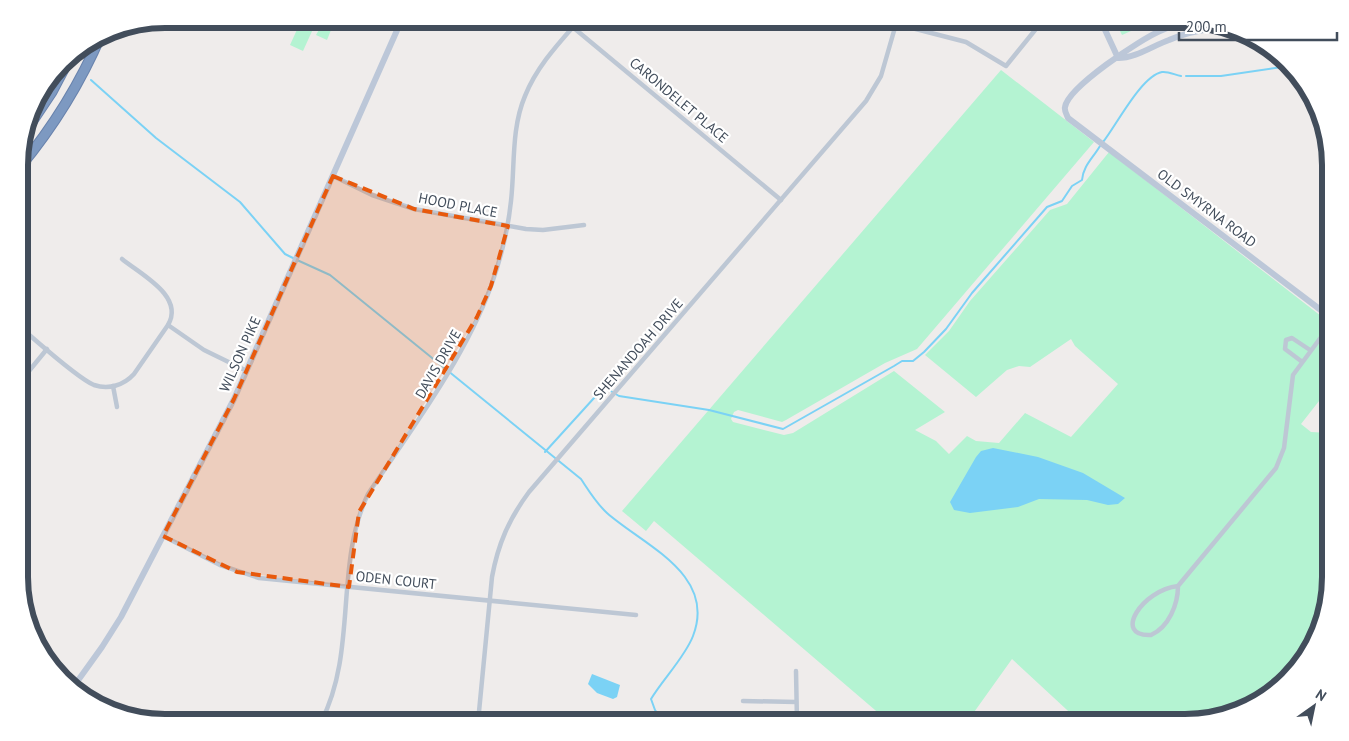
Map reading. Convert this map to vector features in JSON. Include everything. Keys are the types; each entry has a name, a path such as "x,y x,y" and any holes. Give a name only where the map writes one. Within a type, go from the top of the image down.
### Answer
{"highway":[{"path":"29,156 68,103 96,46"},
{"path":"39,112 60,76"}],"main road":[{"name":"WILSON PIKE","path":"77,682 111,634 247,371 398,28"},
{"path":"1104,28 1118,58"},
{"path":"1118,58 1160,31 1170,28"},
{"path":"1118,58 1134,55 1185,34 1207,30"},
{"name":"OLD SMYRNA ROAD","path":"1118,58 1090,77 1067,102 1065,107 1068,118 1321,310"}],"street":[{"name":"DAVIS DRIVE","path":"323,714 337,682 354,536 359,512 368,494 450,368 483,305 498,264 508,226 517,125 524,97 541,66 572,28"},
{"name":"CARONDELET PLACE","path":"574,28 781,200"},
{"name":"SHENANDOAH DRIVE","path":"479,714 489,601 496,556 508,523 529,492 876,87 885,66 895,28"},
{"path":"912,28 966,42 1006,66 1037,28"},
{"name":"HOOD PLACE","path":"333,176 372,195 414,209 508,226 543,230 584,225"},
{"path":"28,334 91,383 100,386 113,386 124,382 134,374 168,325 173,313 168,297 122,259"},
{"path":"168,325 204,350 247,371"},
{"path":"1178,586 1156,592 1142,603 1133,618 1134,626 1139,632 1151,635 1164,625 1174,608 1178,586 1270,477 1281,459 1285,440 1290,384 1301,362 1321,336"},
{"path":"1301,362 1285,349 1286,340 1294,338 1310,350"},
{"path":"28,372 47,349"},
{"path":"113,386 117,407"},
{"path":"1218,527 1223,532"},
{"name":"ODEN COURT","path":"163,536 237,572 276,580 636,615"},
{"path":"796,671 797,713"},
{"path":"743,702 796,702"}],"highlighted area":[{"path":"333,176 414,209 508,226 491,286 477,317 359,512 349,587 237,572 163,536 234,399"}],"green space":[{"path":"298,28 313,29 303,51 290,45"},
{"path":"320,28 332,28 327,40 316,35"},
{"path":"1118,28 1138,28 1122,35"},
{"path":"1001,70 1094,142 917,349 885,363 782,422 738,410 734,412 731,419 733,422 784,435 793,433 894,371 945,412 915,430 936,441 949,454 967,436 976,441 999,443 1025,413 1071,437 1118,384 1075,346 1071,339 1030,367 1019,366 1007,370 976,397 925,355 949,331 970,301 1050,210 1067,204 1109,152 1321,316 1321,398 1301,424 1311,432 1321,433 1321,585 1317,612 1303,645 1281,673 1253,695 1211,711 1193,713 1070,713 1012,659 973,713 879,713 654,521 646,531 622,511"}],"water":[{"path":"993,448 1038,457 1083,473 1125,498 1118,504 1108,505 1087,500 1039,499 1018,507 970,513 954,510 950,502 976,457 981,451"},
{"path":"592,674 620,685 617,697 613,699 597,693 588,684"}],"waterway":[{"path":"1186,76 1221,76 1280,67"},
{"path":"1103,142 1146,82 1162,72 1181,76"},
{"path":"91,80 156,138 240,202 285,254 293,258"},
{"path":"545,452 604,387 619,396 709,410 783,429 902,361 913,361 946,329 972,293 1047,207 1062,201 1072,186 1082,180 1086,166 1100,146"},
{"path":"297,260 330,275 581,479 607,513 672,563 686,578 695,595 698,614 693,636 689,644 651,699 658,714"}]}
